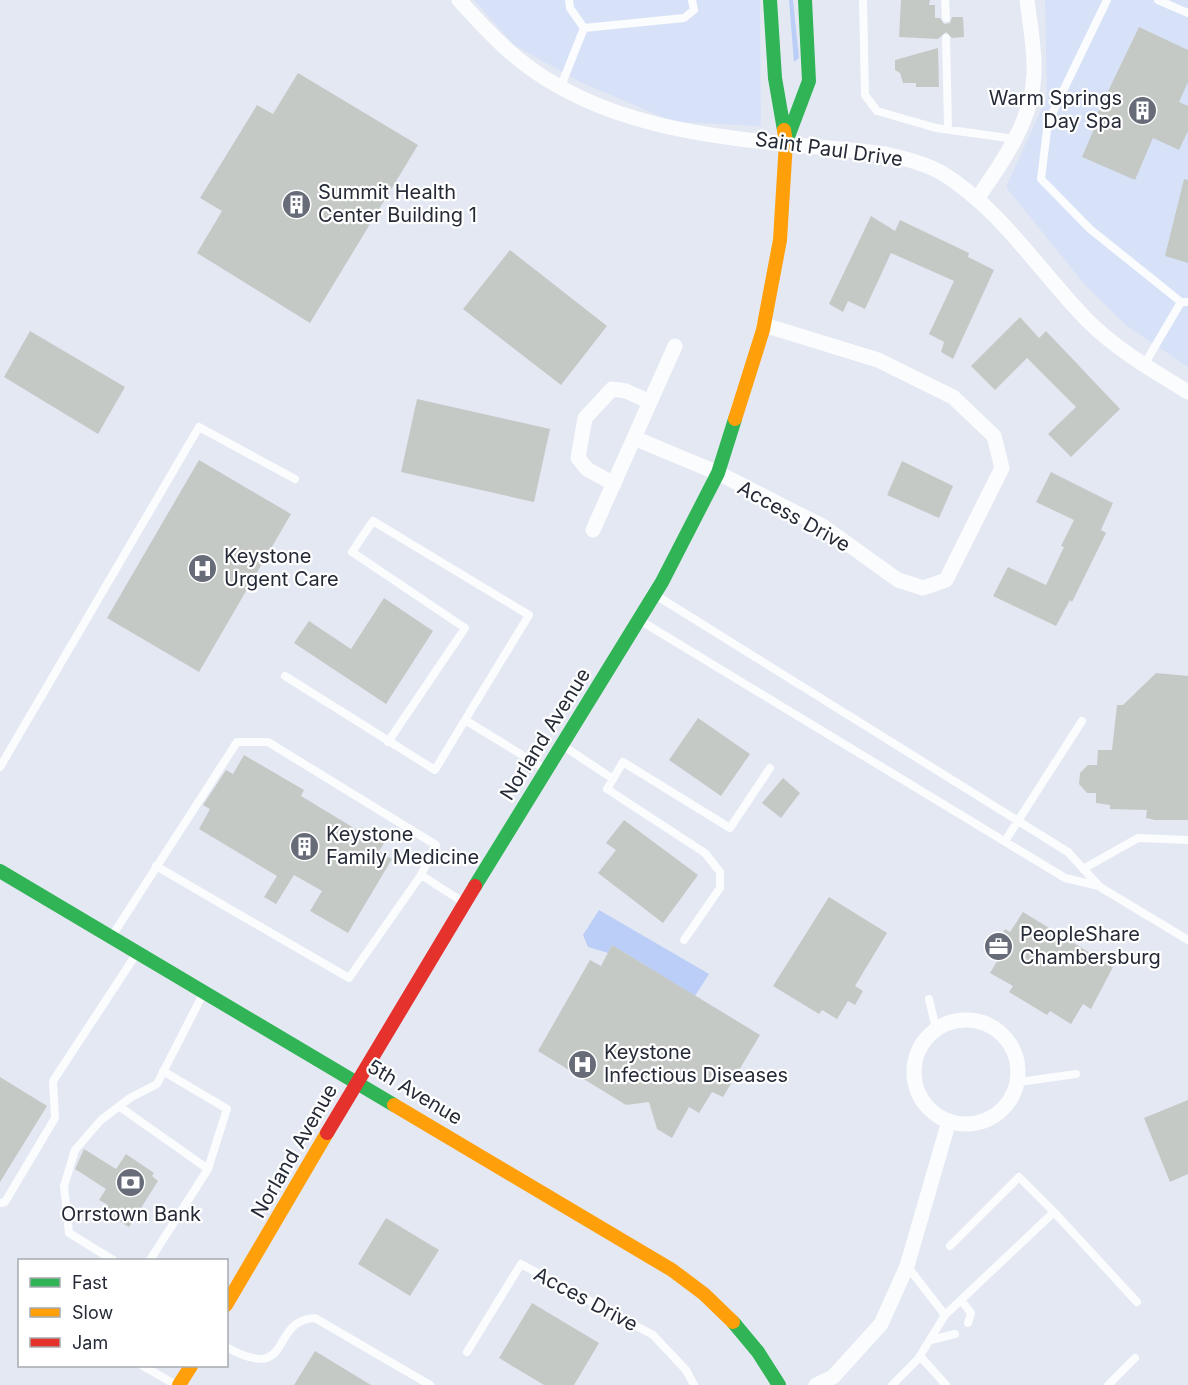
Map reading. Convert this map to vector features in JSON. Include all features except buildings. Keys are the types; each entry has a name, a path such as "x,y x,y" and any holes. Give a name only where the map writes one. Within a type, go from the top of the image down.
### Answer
{"main road":[{"name":"Norland Avenue","path":"228,1302 464,903 655,594 718,473 764,325 780,240 786,142 775,78 770,0"},
{"name":"Norland Avenue","path":"786,142 809,81 805,0"},
{"name":"5th Avenue","path":"0,871 358,1081 678,1273 717,1306 740,1330 779,1385"},
{"path":"178,1385 190,1367"}],"street":[{"name":"Saint Paul Drive","path":"459,0 518,58 561,86 621,113 672,129 886,154 917,161 942,172 989,209 1087,320 1117,348 1188,392"},
{"path":"977,199 1015,139 1028,113 1034,74 1027,0"},
{"name":"Access Drive","path":"634,438 718,473 824,527 898,580 923,588 946,580 1002,468 994,436 953,397 878,360 764,325"},
{"path":"593,530 675,346"},
{"path":"614,484 587,469 578,458 585,418 612,389 626,390 650,402"},
{"path":"968,1019 984,1022 999,1030 1011,1043 1017,1059 1019,1082 1007,1106 994,1116 980,1122 964,1124 949,1121 934,1113 923,1101 915,1079 917,1054 924,1040 936,1029 951,1021 968,1019"},
{"path":"816,1385 833,1377 881,1324 907,1266 949,1121"}],"lane":[{"path":"569,0 570,8 584,28"},
{"path":"584,28 684,18 694,10 692,0"},
{"path":"862,0 865,95 877,111 948,129 1015,139"},
{"path":"945,0 946,18"},
{"path":"1107,0 1048,122 1041,179 1090,229 1184,302 1143,364"},
{"path":"1158,0 1188,13"},
{"path":"561,86 584,28"},
{"path":"946,38 948,129"},
{"path":"0,767 199,426 295,479"},
{"path":"285,676 388,742 435,770 529,615 373,520 351,552 465,628 388,742"},
{"path":"655,594 1068,852 1100,887 1188,940"},
{"path":"639,620 1065,878 1100,887"},
{"path":"465,720 546,770"},
{"path":"1005,841 1082,721"},
{"path":"112,936 156,866 237,742 268,742 436,845 421,875 349,978 156,866"},
{"path":"562,745 613,779"},
{"path":"684,940 720,888 720,872 705,853 607,789 623,762 730,828 770,768"},
{"path":"1083,869 1138,838 1188,840"},
{"path":"421,875 464,903"},
{"path":"0,1203 4,1202 55,1118 53,1081 138,952"},
{"path":"111,1259 69,1233 64,1186 75,1150 83,1138 120,1107 157,1084 204,991"},
{"path":"929,999 936,1029"},
{"path":"151,1259 208,1169 227,1109 163,1071"},
{"path":"1019,1082 1076,1074"},
{"path":"120,1107 208,1169"},
{"path":"950,1246 1019,1177 1137,1302"},
{"path":"892,1385 920,1356 945,1315 1054,1212"},
{"name":"Acces Drive","path":"467,1352 521,1264 653,1335 686,1370 694,1385"},
{"path":"907,1266 945,1315"},
{"path":"961,1300 971,1313 968,1323"},
{"path":"228,1348 246,1358 265,1359 276,1354 290,1328 303,1320 315,1318 430,1385"},
{"path":"931,1340 956,1334"},
{"path":"920,1356 946,1385"},
{"path":"1108,1385 1135,1358"},
{"path":"146,1367 178,1385"}],"shaded area":[{"path":"474,0 760,0 761,126 674,122 578,81 514,45"},
{"path":"789,0 793,0 799,58 794,62"},
{"path":"1045,0 1188,0 1188,367 1127,326 1085,285 1006,187 1047,97"},
{"path":"599,910 709,974 695,996 612,945 608,953 588,947 583,935"}],"traffic: fast":[{"path":"770,0 775,78 784,130"},
{"path":"786,142 809,81 805,0"},
{"path":"475,886 662,582 718,473 735,419"},
{"path":"0,871 394,1105"},
{"path":"733,1322 758,1352 779,1385"}],"traffic: slow":[{"path":"735,419 763,330 780,240 786,142 784,130"},
{"path":"394,1105 672,1270 704,1294 733,1322"},
{"path":"228,1302 327,1133"},
{"path":"179,1385 190,1367"}],"traffic: jam":[{"path":"327,1133 475,886"}],"place":[{"name":"Warm Springs Day Spa","path":"1143,110"},
{"name":"Summit Health Center Building 1","path":"297,204"},
{"name":"Keystone Urgent Care","path":"203,568"},
{"name":"Keystone Family Medicine","path":"305,846"},
{"name":"PeopleShare Chambersburg","path":"999,946"},
{"name":"Keystone Infectious Diseases","path":"583,1064"},
{"name":"Orrstown Bank","path":"131,1183"}]}
